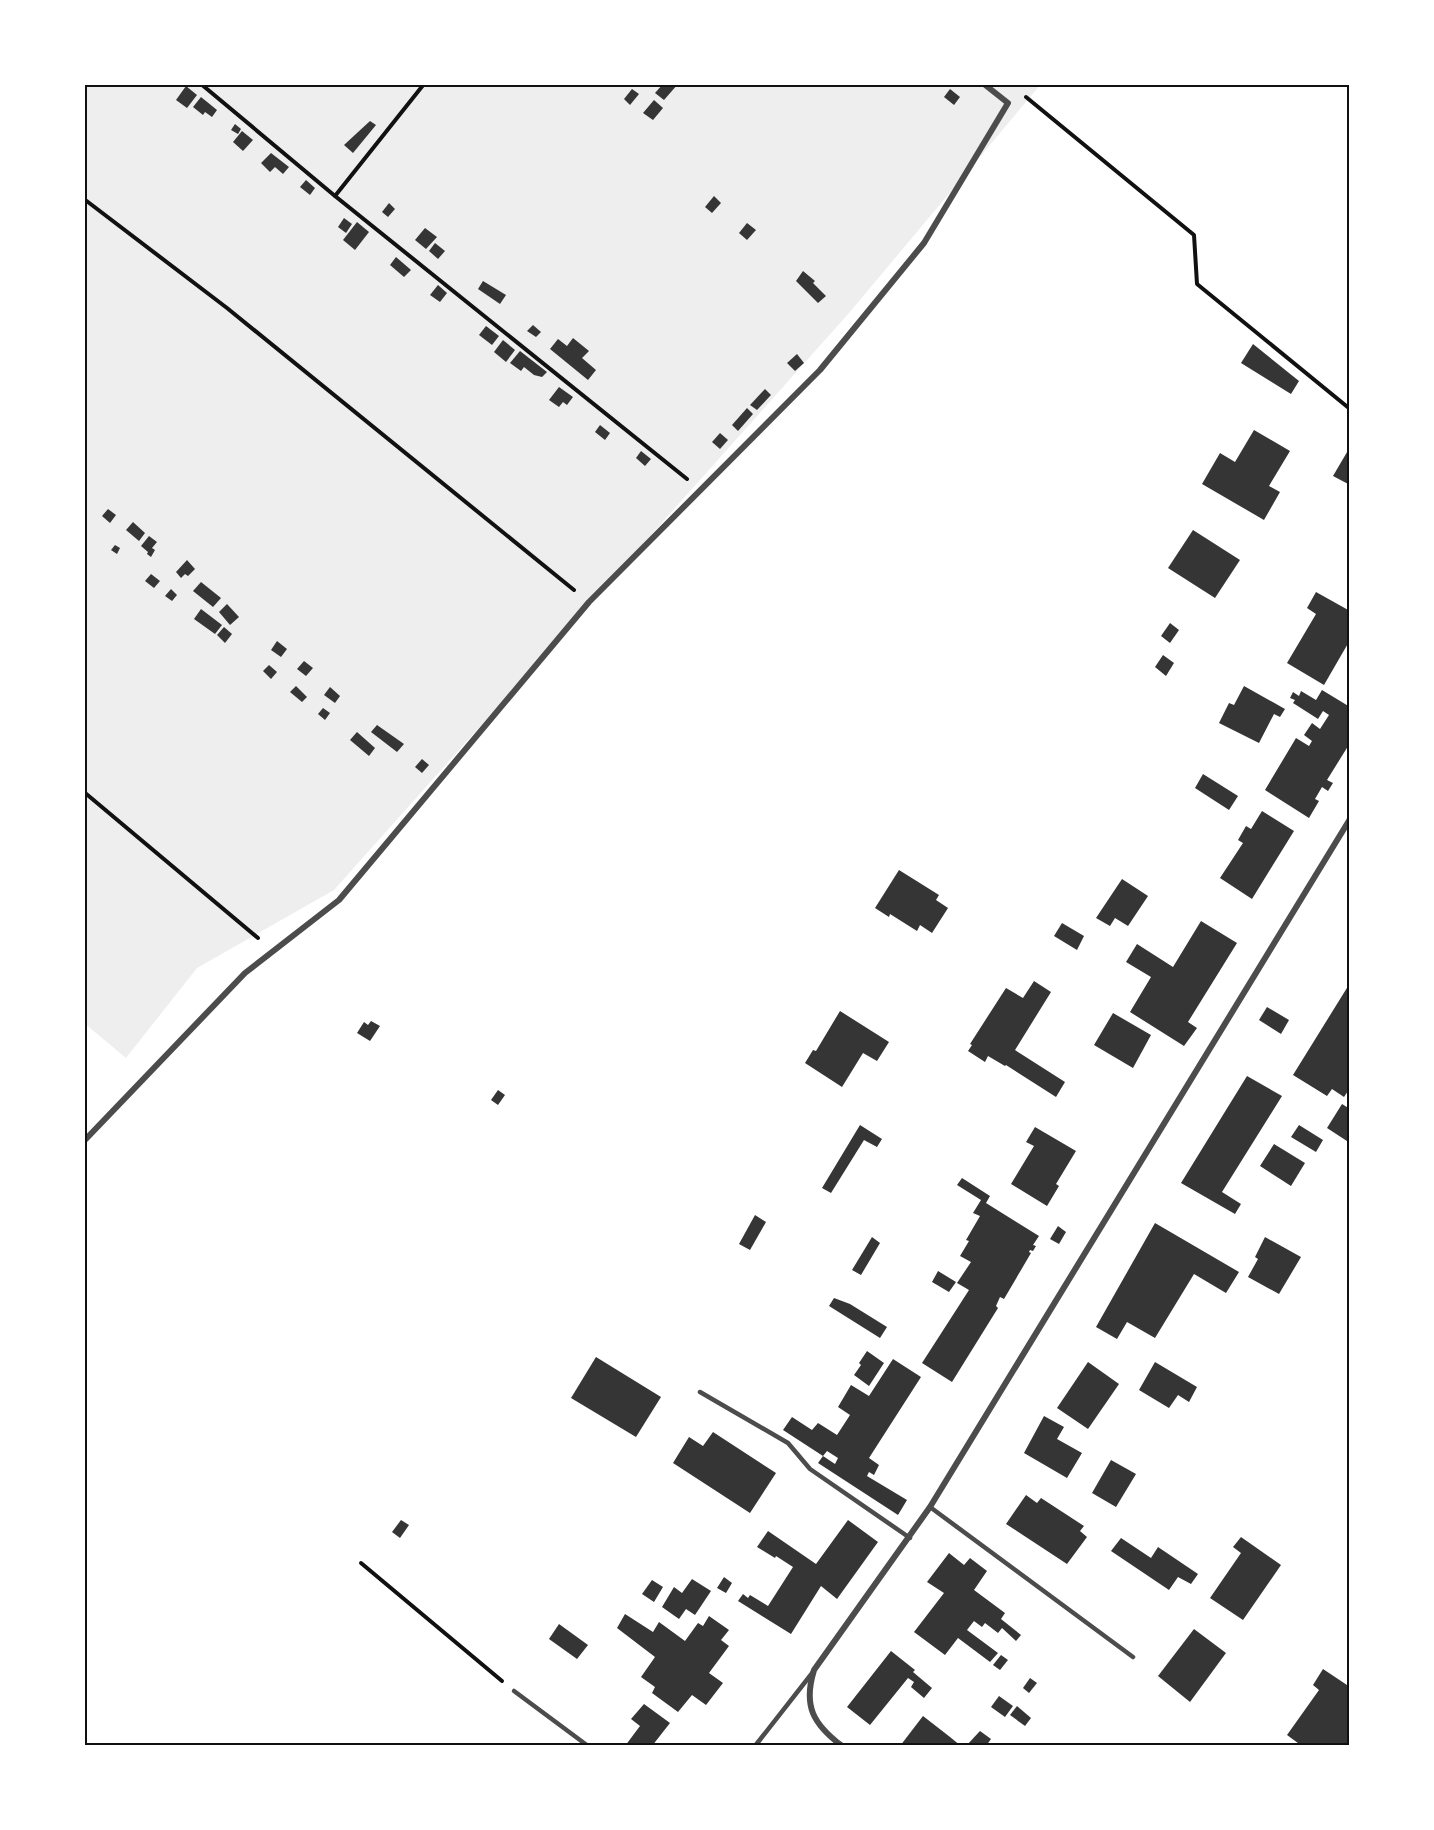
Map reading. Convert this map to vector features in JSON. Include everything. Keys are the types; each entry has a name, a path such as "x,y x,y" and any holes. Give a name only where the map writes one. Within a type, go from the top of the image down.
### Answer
{"street":[{"path":"84,1141 245,973 339,900 589,602 820,370 924,243 1008,103 984,84"},
{"path":"842,1746 824,1732 811,1710 808,1696 814,1670 930,1507 1350,819"}],"lane":[{"path":"700,1392 788,1443 810,1469 910,1538"},
{"path":"930,1507 1133,1657"},
{"path":"755,1746 814,1670"},
{"path":"514,1691 588,1746"}],"path":[{"path":"201,84 335,196 701,490"},
{"path":"335,196 424,84"},
{"path":"1008,103 1018,90 1194,235 1197,284 1350,409"},
{"path":"84,199 227,308 589,602"},
{"path":"84,792 266,945 269,954"},
{"path":"361,1563 514,1691"}],"shaded area":[{"path":"84,84 1041,84 849,313 334,890 197,968 126,1058 84,1023"}],"building":[{"path":"663,84 678,84 664,100 655,93"},
{"path":"186,86 197,95 187,108 176,100"},
{"path":"632,89 639,94 630,105 624,99"},
{"path":"950,89 960,97 954,105 944,97"},
{"path":"201,97 217,110 212,117 205,112 203,115 193,107"},
{"path":"654,100 663,108 653,120 643,113"},
{"path":"370,121 376,125 353,153 344,145"},
{"path":"235,124 241,129 238,134 231,130"},
{"path":"242,131 253,140 243,151 233,142"},
{"path":"271,153 289,167 283,174 275,167 270,172 261,163"},
{"path":"306,180 315,188 310,195 300,187"},
{"path":"714,196 721,203 712,213 705,207"},
{"path":"389,203 395,209 388,217 382,212"},
{"path":"344,218 352,224 346,233 338,227"},
{"path":"357,222 369,232 355,250 343,240"},
{"path":"747,223 756,230 747,240 739,233"},
{"path":"425,228 437,237 426,249 415,240"},
{"path":"435,243 445,251 438,259 429,251"},
{"path":"396,257 411,270 404,277 390,265"},
{"path":"803,271 815,281 813,283 826,296 818,303 796,281"},
{"path":"483,281 506,295 500,304 478,289"},
{"path":"438,285 447,293 440,302 430,295"},
{"path":"533,325 541,332 536,337 527,331"},
{"path":"486,326 499,336 492,345 479,335"},
{"path":"573,338 589,351 582,358 596,370 588,380 550,349 558,339 567,346"},
{"path":"503,340 515,350 506,362 494,352"},
{"path":"1253,344 1299,381 1291,394 1241,363"},
{"path":"520,351 547,372 542,377 534,375 524,367 521,371 510,363"},
{"path":"797,354 804,363 795,371 787,363"},
{"path":"559,387 573,397 567,405 563,402 559,407 549,400"},
{"path":"765,389 771,395 757,410 750,405"},
{"path":"747,408 753,414 738,431 732,425"},
{"path":"600,425 610,433 605,440 595,432"},
{"path":"1254,430 1290,451 1269,486 1280,492 1264,520 1202,484 1220,453 1235,462"},
{"path":"720,433 728,440 720,449 712,442"},
{"path":"1350,447 1350,485 1333,476"},
{"path":"641,451 651,459 645,466 636,458"},
{"path":"108,509 116,515 110,523 102,516"},
{"path":"133,522 145,533 139,541 126,530"},
{"path":"1193,530 1240,560 1215,598 1168,568"},
{"path":"149,536 157,542 152,548 155,550 151,557 141,546"},
{"path":"115,545 120,548 117,554 111,550"},
{"path":"187,560 195,569 188,576 185,574 181,578 176,572"},
{"path":"151,574 160,581 154,588 145,581"},
{"path":"201,582 221,598 213,607 193,591"},
{"path":"171,589 177,595 172,601 165,596"},
{"path":"1316,592 1350,611 1350,640 1324,685 1287,663 1316,614 1307,608"},
{"path":"227,604 239,617 230,625 219,612"},
{"path":"201,609 222,625 215,634 194,619"},
{"path":"1170,623 1179,630 1170,643 1161,636"},
{"path":"224,627 232,634 225,643 217,635"},
{"path":"277,641 287,649 281,657 271,650"},
{"path":"1163,655 1174,663 1166,676 1155,667"},
{"path":"304,661 313,668 306,676 297,669"},
{"path":"269,665 277,672 271,679 263,671"},
{"path":"296,686 307,697 302,702 290,692"},
{"path":"1244,686 1285,709 1280,717 1274,714 1259,743 1219,723 1229,703 1234,705"},
{"path":"330,687 340,696 335,703 324,695"},
{"path":"1322,690 1350,707 1350,743 1327,780 1333,783 1328,791 1322,787 1315,799 1319,801 1309,818 1265,790 1296,738 1309,746 1312,741 1304,735 1312,723 1320,729 1329,715 1323,711 1318,719 1293,703 1295,700 1290,698 1293,692 1299,696 1301,691 1316,700"},
{"path":"323,708 330,713 325,720 318,714"},
{"path":"377,725 404,744 397,752 371,732"},
{"path":"357,732 375,748 369,756 350,740"},
{"path":"422,759 429,765 422,773 415,767"},
{"path":"1203,774 1238,796 1229,810 1195,788"},
{"path":"1262,811 1294,831 1252,899 1220,878 1243,843 1238,840 1246,826 1251,829"},
{"path":"899,870 939,895 936,900 948,908 932,933 920,925 917,931 890,914 889,917 875,908"},
{"path":"1122,879 1148,896 1128,926 1115,918 1110,926 1096,918"},
{"path":"1201,921 1237,943 1188,1022 1197,1028 1184,1046 1130,1012 1151,977 1126,962 1137,944 1173,967"},
{"path":"1062,923 1084,936 1077,950 1054,936"},
{"path":"1034,981 1051,992 1015,1050 1065,1082 1056,1097 1006,1065 988,1056 985,1062 968,1051 972,1045 970,1044 1006,988 1023,998"},
{"path":"1350,983 1350,1088 1344,1097 1332,1089 1327,1096 1293,1075"},
{"path":"1267,1007 1289,1020 1281,1034 1259,1020"},
{"path":"840,1011 889,1042 877,1061 863,1053 842,1087 805,1063 813,1050 816,1051"},
{"path":"1113,1013 1151,1035 1133,1068 1094,1045"},
{"path":"371,1021 380,1026 370,1041 357,1033 364,1022 368,1025"},
{"path":"1247,1076 1282,1096 1222,1192 1241,1204 1235,1214 1181,1183"},
{"path":"498,1090 505,1095 498,1105 491,1100"},
{"path":"1342,1104 1350,1109 1350,1143 1327,1128"},
{"path":"860,1125 882,1139 877,1147 864,1140 831,1193 822,1188"},
{"path":"1299,1125 1323,1140 1316,1152 1291,1137"},
{"path":"1035,1127 1076,1151 1056,1184 1059,1186 1047,1206 1011,1184 1034,1146 1026,1142"},
{"path":"1274,1144 1305,1163 1291,1186 1260,1166"},
{"path":"962,1178 990,1196 986,1203 1039,1236 1033,1245 1036,1246 1033,1251 1030,1250 1031,1253 1004,1299 1000,1297 996,1306 998,1308 952,1382 922,1363 969,1290 957,1283 971,1262 960,1256 980,1216 973,1213 981,1200 957,1185"},
{"path":"755,1215 766,1222 750,1250 739,1244"},
{"path":"1155,1223 1239,1272 1226,1293 1194,1274 1155,1338 1127,1322 1117,1339 1096,1327"},
{"path":"1058,1226 1066,1232 1059,1244 1050,1239"},
{"path":"872,1237 880,1243 861,1275 852,1270"},
{"path":"1265,1237 1301,1257 1279,1294 1248,1277 1258,1259 1255,1257"},
{"path":"938,1271 956,1282 949,1292 932,1282"},
{"path":"834,1298 850,1304 887,1327 880,1338 829,1306"},
{"path":"867,1351 884,1363 869,1386 854,1375"},
{"path":"596,1357 661,1397 636,1437 571,1398"},
{"path":"893,1359 921,1377 869,1458 879,1465 874,1475 869,1472 867,1476 907,1500 898,1515 818,1463 823,1456 783,1430 792,1417 812,1430 818,1423 837,1435 850,1415 838,1407 851,1385 869,1396","holes":["827,1451 838,1458 835,1464 823,1456"]},
{"path":"1088,1362 1119,1384 1088,1429 1057,1408"},
{"path":"1155,1362 1197,1387 1189,1402 1178,1395 1169,1408 1139,1390"},
{"path":"1044,1416 1064,1427 1057,1439 1082,1453 1067,1478 1024,1453"},
{"path":"713,1432 776,1473 750,1513 673,1463 689,1437 703,1446"},
{"path":"1111,1460 1136,1474 1116,1507 1092,1493"},
{"path":"1026,1495 1037,1503 1041,1498 1084,1526 1080,1531 1087,1537 1067,1564 1006,1524"},
{"path":"401,1520 409,1525 400,1538 392,1532"},
{"path":"848,1520 878,1542 837,1599 821,1586 791,1634 738,1601 743,1594 748,1598 750,1595 768,1606 793,1567 757,1547 768,1531 816,1564"},
{"path":"1241,1537 1281,1565 1243,1620 1210,1598 1241,1553 1233,1547"},
{"path":"1121,1538 1151,1558 1158,1547 1198,1574 1191,1584 1178,1577 1169,1590 1111,1551"},
{"path":"949,1553 964,1565 970,1558 987,1571 974,1590 1005,1613 1001,1619 1021,1635 1016,1641 1002,1628 998,1633 985,1623 982,1627 974,1621 967,1630 998,1653 990,1662 958,1638 945,1655 914,1632 944,1593 927,1582"},
{"path":"724,1577 732,1583 726,1593 717,1588"},
{"path":"692,1579 711,1591 695,1615 686,1609 679,1619 662,1607 674,1587 682,1593"},
{"path":"652,1580 663,1587 654,1602 642,1594"},
{"path":"625,1614 653,1632 659,1622 685,1641 698,1623 703,1626 709,1616 729,1630 721,1640 729,1646 709,1673 723,1683 706,1705 692,1695 678,1712 652,1693 655,1687 641,1677 655,1657 617,1628"},
{"path":"559,1624 588,1645 577,1659 549,1639"},
{"path":"1194,1629 1226,1653 1190,1702 1158,1676"},
{"path":"891,1651 915,1670 913,1672 932,1688 924,1698 911,1687 914,1682 908,1678 870,1725 847,1707"},
{"path":"1001,1655 1008,1660 1000,1670 993,1665"},
{"path":"1323,1669 1350,1687 1350,1739 1345,1746 1302,1746 1287,1735 1319,1690 1313,1685"},
{"path":"1030,1678 1037,1683 1029,1693 1023,1688"},
{"path":"999,1696 1013,1706 1005,1717 991,1707"},
{"path":"644,1704 670,1723 652,1746 625,1746 640,1726 631,1719"},
{"path":"1017,1706 1031,1718 1025,1726 1010,1715"},
{"path":"923,1716 950,1737 961,1746 900,1746"},
{"path":"980,1731 991,1739 986,1746 966,1746"}]}
